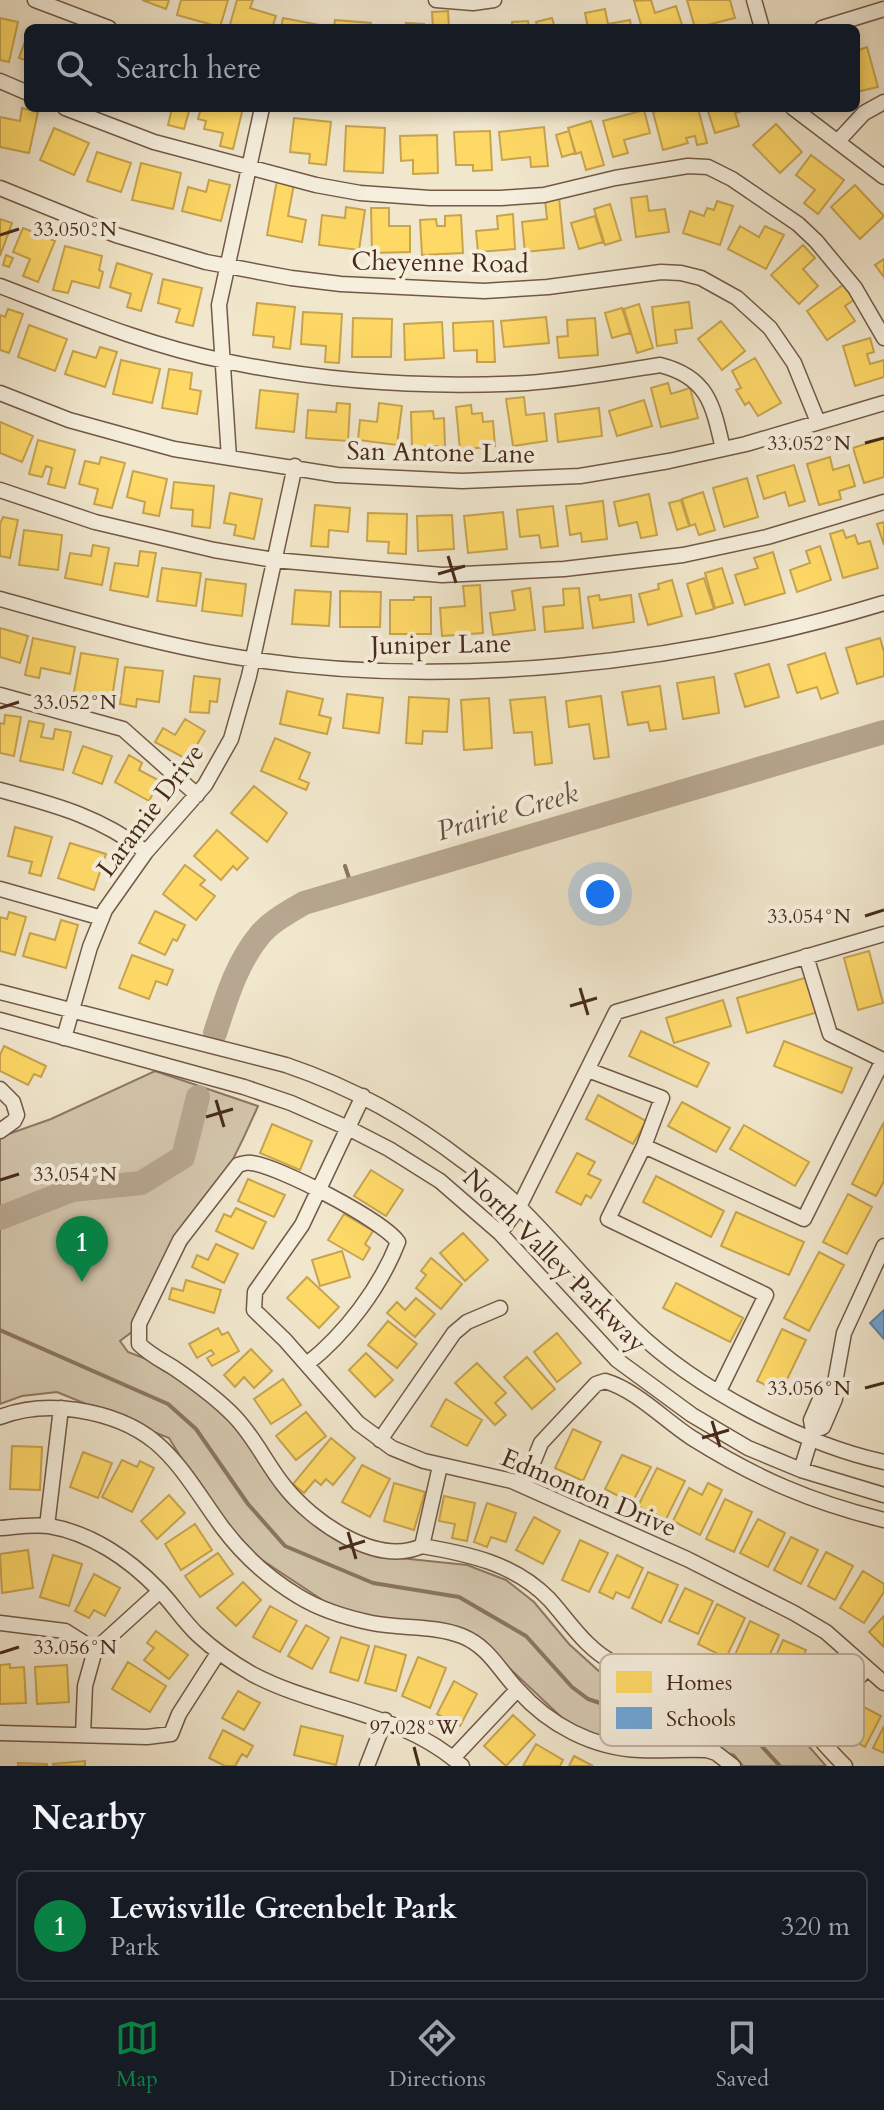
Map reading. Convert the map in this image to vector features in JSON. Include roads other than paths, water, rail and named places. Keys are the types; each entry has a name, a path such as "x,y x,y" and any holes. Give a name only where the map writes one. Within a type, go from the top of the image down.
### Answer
{"street":[{"path":"35,0 98,24"},
{"path":"436,0 473,3 494,0"},
{"path":"754,0 761,24"},
{"path":"835,24 884,9"},
{"path":"0,81 24,91"},
{"path":"838,141 864,113 884,102"},
{"path":"75,112 154,142 316,185 360,193 430,198 544,195 615,178 688,166 708,167 732,179 798,224 816,241 855,288 884,338"},
{"path":"229,458 219,322 227,265 261,112"},
{"path":"798,112 884,177"},
{"name":"Cheyenne Road","path":"0,188 116,235 206,262 291,278 341,284 484,291 548,287 661,272 701,278 737,298 770,328 794,363 818,422"},
{"path":"0,286 98,323 223,361 391,384 527,383 597,376 660,365 693,377 703,388 716,419 723,449"},
{"name":"San Antone Lane","path":"0,393 69,420 174,449 337,475 462,481 580,476 723,449 884,403"},
{"name":"Laramie Drive","path":"64,1038 90,947 102,918 146,852 197,795 231,739 295,466"},
{"path":"0,490 95,522 158,538 274,560 442,575 564,569 683,555 731,546 884,502"},
{"name":"Juniper Lane","path":"0,599 129,635 252,659 401,672 553,665 703,646 773,632 884,603"},
{"path":"0,695 123,729 197,795"},
{"path":"0,790 65,808 106,824 146,852"},
{"path":"0,889 102,918"},
{"path":"500,1233 519,1207 616,1012 884,934"},
{"path":"644,1146 804,1219 883,1060 830,1034 806,956"},
{"name":"North Valley Parkway","path":"0,992 286,1065 316,1075 402,1116 508,1195 634,1329 660,1352 760,1415 884,1462"},
{"name":"North Valley Parkway","path":"0,1020 244,1087 348,1128 440,1181 500,1233 617,1360 692,1415 748,1448 801,1470 884,1495"},
{"path":"588,1070 662,1098 644,1146 608,1219 766,1295 719,1391"},
{"path":"0,1089 13,1102 17,1115 0,1131"},
{"name":"Edmonton Drive","path":"363,1096 321,1191 302,1225 255,1292 254,1310 260,1319 307,1364 349,1414 380,1440 405,1455 524,1485 687,1559 794,1613 826,1632 850,1654"},
{"path":"307,1364 342,1332 390,1261 398,1242 387,1229 321,1191 251,1163 238,1165 180,1240 139,1324 138,1341 154,1357 209,1392 236,1418 285,1488 333,1531 366,1546 411,1551 422,1546 484,1559 506,1568 531,1583 600,1654"},
{"path":"801,1470 811,1434 811,1420 821,1397 834,1388 844,1333 884,1246"},
{"path":"865,1289 884,1271"},
{"path":"380,1440 454,1333 467,1322 500,1308"},
{"path":"524,1485 541,1443 596,1384 605,1381 634,1396 671,1425 723,1458 783,1489 884,1520"},
{"path":"0,1417 27,1408 61,1408 102,1415 140,1431 158,1443 181,1466 223,1528 257,1565 299,1597 327,1610 373,1623 444,1631 461,1636 491,1655 517,1690 569,1732 600,1743"},
{"path":"47,1526 61,1408"},
{"path":"422,1546 440,1466"},
{"path":"0,1528 47,1526 96,1541 125,1560 160,1591 196,1634 218,1653 302,1697 385,1720 415,1734 458,1762 517,1690"},
{"path":"83,1735 85,1686 95,1650 160,1591"},
{"path":"0,1623 65,1631 95,1650"},
{"path":"0,1733 147,1737 171,1734 179,1714 218,1653"},
{"name":"Edmonton Drive","path":"866,1669 884,1683"},
{"path":"367,1766 385,1720"},
{"path":"610,1746 640,1750 707,1750 733,1766"},
{"path":"828,1746 845,1766"}],"waterway":[{"name":"Prairie Creek","path":"215,1033 232,983 251,947 269,926 304,903 884,732"},
{"path":"345,866 352,887"},
{"name":"Prairie Creek","path":"0,1218 72,1190 141,1183 183,1157 198,1097"},
{"path":"0,1330 168,1404 196,1429 248,1504 285,1546 373,1583 459,1597 526,1636 572,1687 588,1699 600,1703"},
{"path":"762,1746 780,1766"}],"place":[{"name":"Lewisville Greenbelt Park","path":"82,1282"}]}
